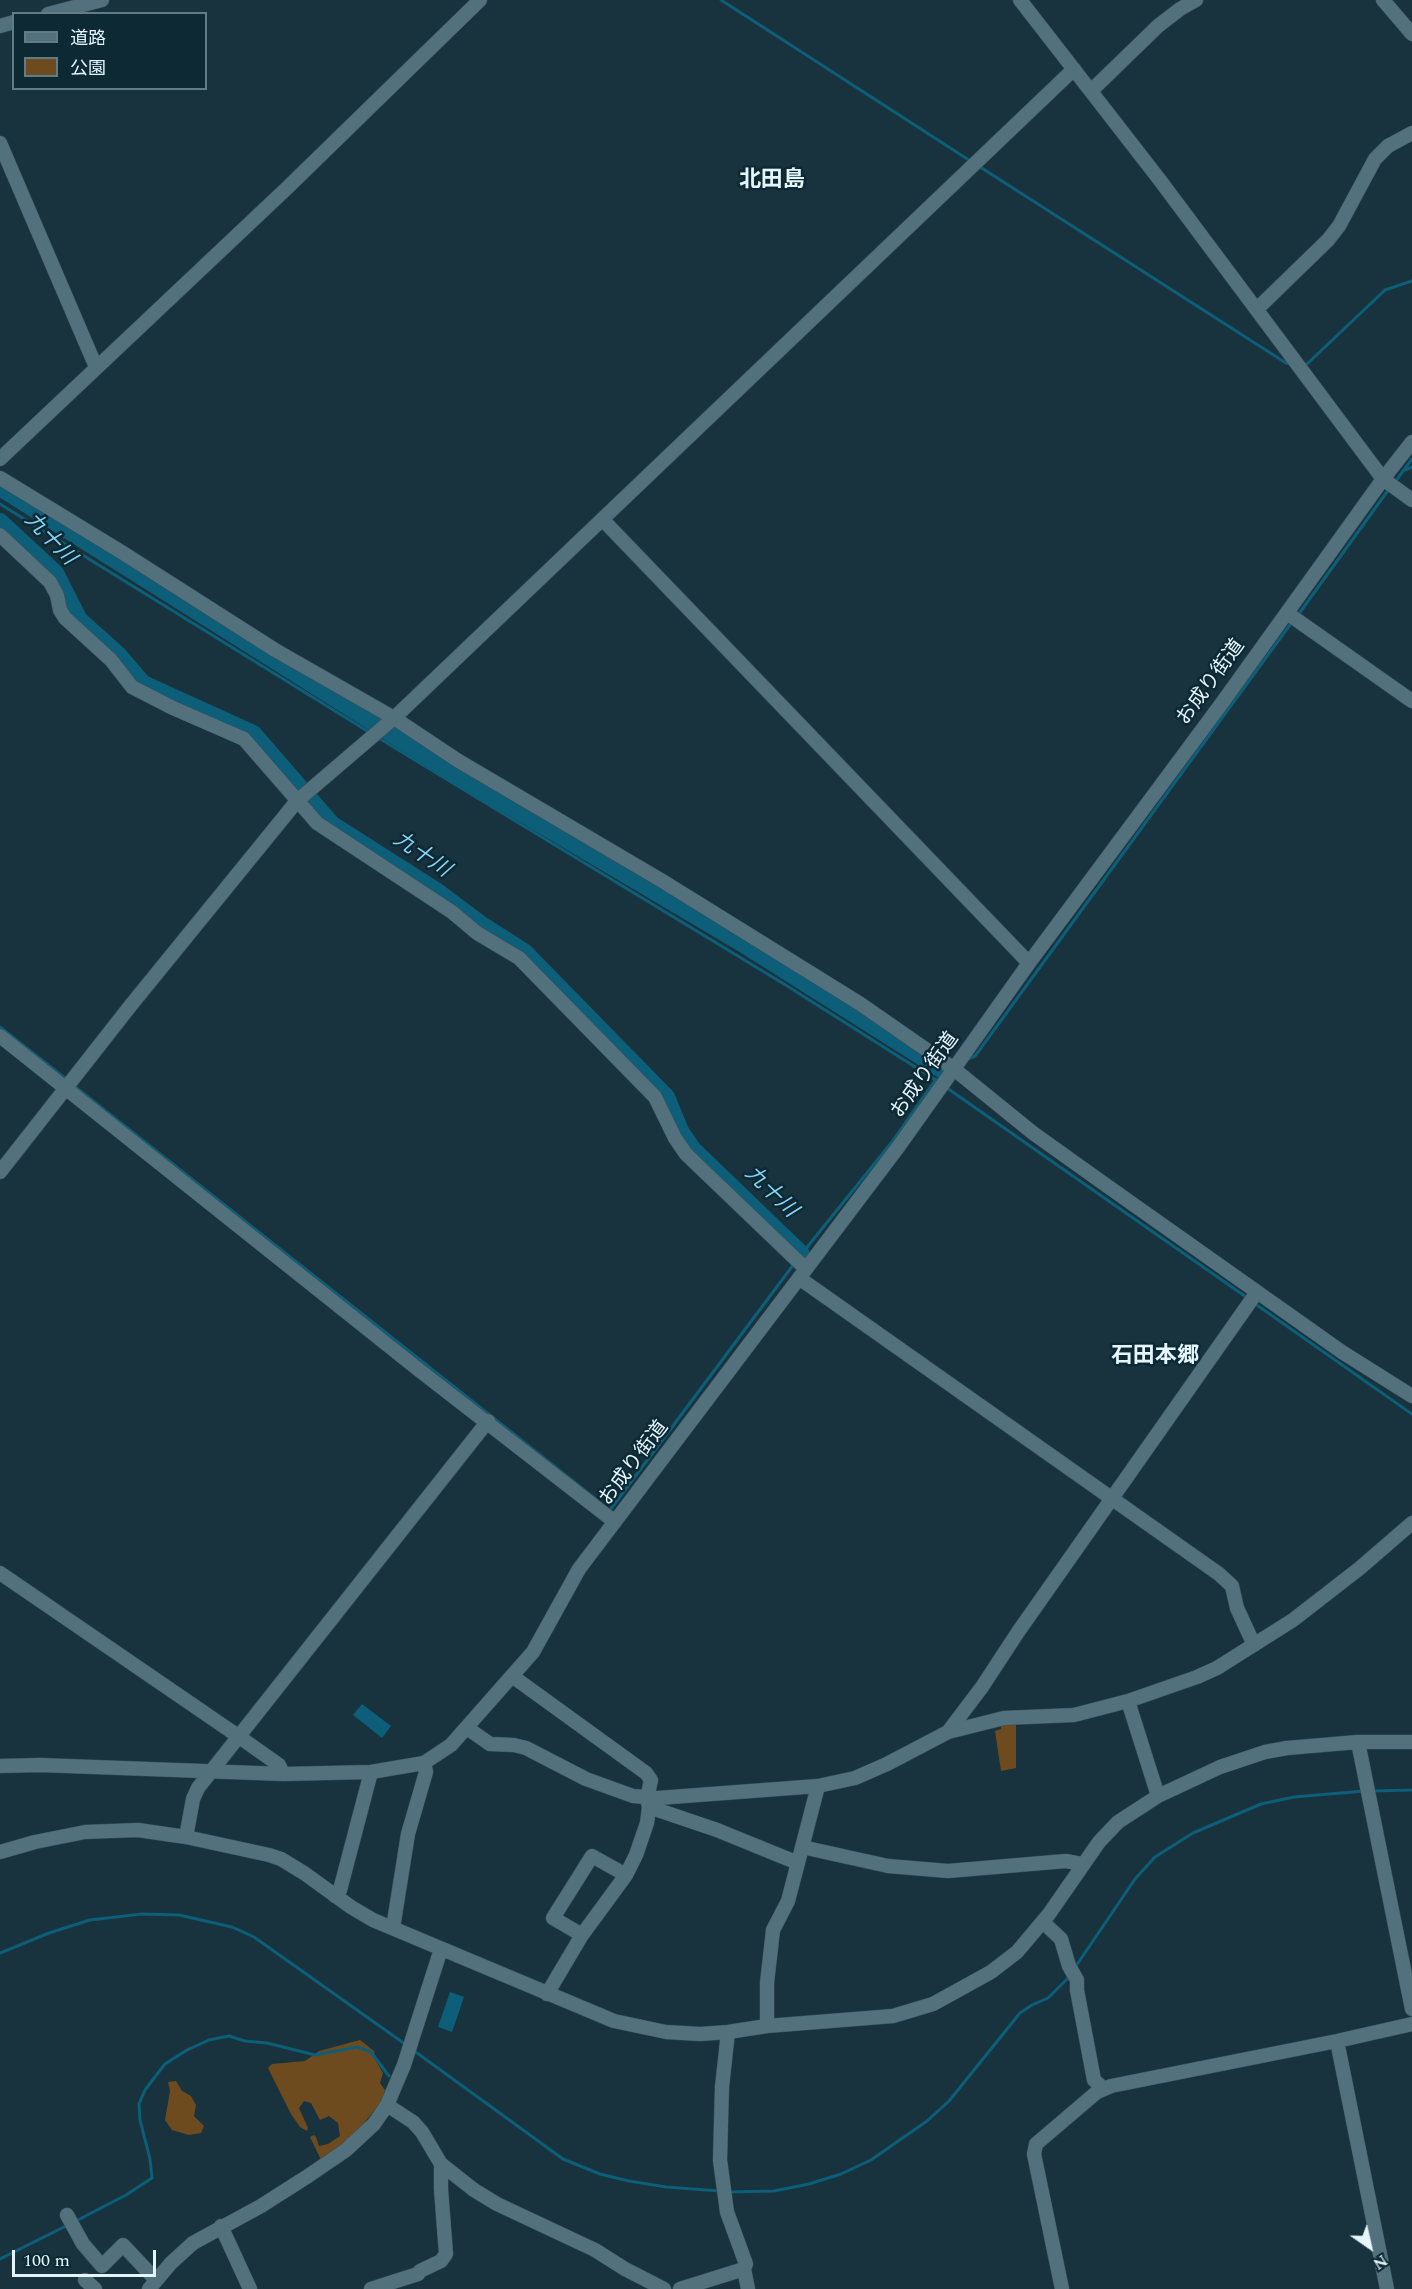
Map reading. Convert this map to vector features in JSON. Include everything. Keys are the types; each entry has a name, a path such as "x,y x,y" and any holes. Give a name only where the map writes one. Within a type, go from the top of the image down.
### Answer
{"street":[{"path":"56,12 102,0"},
{"path":"0,459 480,0"},
{"path":"1092,90 1158,26 1196,0"},
{"path":"1383,0 1412,34"},
{"path":"1023,1 1383,479 1412,500"},
{"path":"0,1172 297,801 394,718 1074,69"},
{"path":"1257,309 1328,240 1339,226 1375,159 1388,146 1412,133"},
{"path":"0,143 96,367"},
{"name":"お成り街道","path":"424,1763 436,1756 467,1728 532,1652 579,1569 899,1146 1029,963 1292,617 1383,479 1412,442"},
{"path":"0,478 275,650 394,718 457,760 795,962 859,1003 954,1069 1033,1132 1257,1292 1412,1396"},
{"path":"603,520 1029,963"},
{"path":"0,535 50,582 65,618 111,660 132,687 244,739 317,823 452,912 477,933 519,958 655,1097 675,1138 686,1154 803,1274 1219,1574 1232,1586 1237,1608 1254,1645"},
{"path":"1292,617 1412,701"},
{"path":"0,1036 419,1370 488,1421 615,1522"},
{"path":"948,1732 982,1687 1018,1632 1257,1292"},
{"path":"186,1837 193,1800 198,1788 488,1421"},
{"path":"648,1802 818,1786 855,1778 948,1732 1004,1718 1074,1714 1169,1688 1207,1672 1293,1620 1360,1568 1412,1523"},
{"path":"0,1573 279,1765 283,1774"},
{"path":"513,1676 646,1773 651,1780 647,1823 636,1855 626,1875 582,1935 547,1994"},
{"path":"1128,1701 1158,1796"},
{"path":"467,1728 490,1744 526,1748 586,1779 798,1863"},
{"path":"1358,1742 1412,2009"},
{"path":"0,1852 85,1832 138,1830 186,1837 281,1860 373,1920 614,2021 640,2027 700,2034 728,2032 767,2026 883,2018 912,2012 933,2004 1005,1962 1029,1940 1099,1842 1118,1822 1158,1796 1220,1767 1265,1752 1358,1742 1412,1742"},
{"path":"0,1766 40,1765 283,1774 371,1772 424,1763 426,1772 408,1834 393,1928"},
{"path":"335,1896 340,1890 371,1772"},
{"path":"767,2026 767,1983 773,1930 788,1901 818,1786"},
{"path":"802,1847 888,1866 948,1871 1065,1862 1082,1864"},
{"path":"582,1935 553,1918 592,1856 626,1875"},
{"path":"1043,1922 1063,1943 1069,1966 1077,1980 1094,2080 1103,2088"},
{"path":"66,2215 83,2244 102,2265 123,2245 152,2284 194,2243 267,2202 346,2150 369,2130 387,2105 407,2056 441,1949"},
{"path":"1062,2289 1034,2154 1036,2144 1103,2088 1412,2024"},
{"path":"728,2032 722,2087 720,2160 727,2212 746,2264 744,2269 748,2289"},
{"path":"1337,2041 1387,2289"},
{"path":"387,2105 413,2122 422,2132 441,2164 474,2190 497,2204 595,2250 664,2289"},
{"path":"371,2289 418,2274 424,2268 441,2261 446,2254 441,2164"},
{"path":"221,2226 250,2289"},
{"path":"680,2289 744,2269"}],"green space":[{"path":"1016,1724 1016,1768 1001,1771 995,1731 1001,1729 1001,1725"},
{"path":"360,2040 374,2051 376,2061 383,2073 380,2083 385,2090 383,2099 362,2126 336,2149 327,2161 322,2162 310,2137 314,2135 316,2137 319,2146 328,2144 340,2136 338,2123 329,2116 320,2120 311,2103 304,2101 299,2108 308,2128 307,2131 300,2127 268,2068 272,2064 305,2061 319,2051"},
{"path":"176,2081 182,2091 191,2096 196,2105 194,2116 204,2126 201,2133 189,2135 172,2130 165,2120 170,2091 168,2082"}],"water":[{"path":"362,1704 391,1726 382,1738 353,1715"},
{"path":"450,1992 464,1997 452,2032 438,2027"}],"waterway":[{"path":"721,0 972,162"},
{"path":"977,165 1290,364"},
{"path":"1303,365 1306,365 1385,290 1412,281"},
{"path":"1395,482 1412,459"},
{"path":"1405,470 1412,467"},
{"path":"0,487 443,766 742,943 943,1070"},
{"path":"1298,615 1389,489"},
{"path":"0,504 369,732"},
{"name":"九十川","path":"0,522 55,573 79,620 119,656 143,684 253,734 331,824 436,891 480,924 524,952 666,1097 680,1131 692,1149 801,1254"},
{"path":"968,1059 975,1056 1292,622"},
{"path":"377,737 784,984 939,1082"},
{"path":"0,1027 66,1079"},
{"path":"800,1256 892,1142 936,1079"},
{"path":"73,1085 597,1500"},
{"path":"947,1088 1249,1299"},
{"path":"610,1510 794,1264"},
{"path":"1254,1303 1412,1414"},
{"path":"1372,1791 1412,1790"},
{"path":"1074,1969 1135,1879 1155,1857 1193,1833 1261,1804 1294,1797 1365,1791"},
{"path":"0,1953 49,1933 90,1920 142,1914 179,1915 232,1927 254,1937 405,2044"},
{"path":"727,2192 774,2191 809,2184 841,2174 871,2160 927,2121 949,2101 1020,2013 1048,1998 1069,1977"},
{"path":"74,2222 126,2195 152,2178 139,2104 145,2090 165,2064 187,2050 209,2040 229,2036 315,2055 357,2047 371,2052 389,2076"},
{"path":"413,2050 563,2159 600,2174 629,2181 666,2187 720,2191"},
{"path":"0,2259 68,2225"}],"district":[{"name":"北田島","path":"772,182"},
{"name":"石田本郷","path":"1155,1358"}]}
